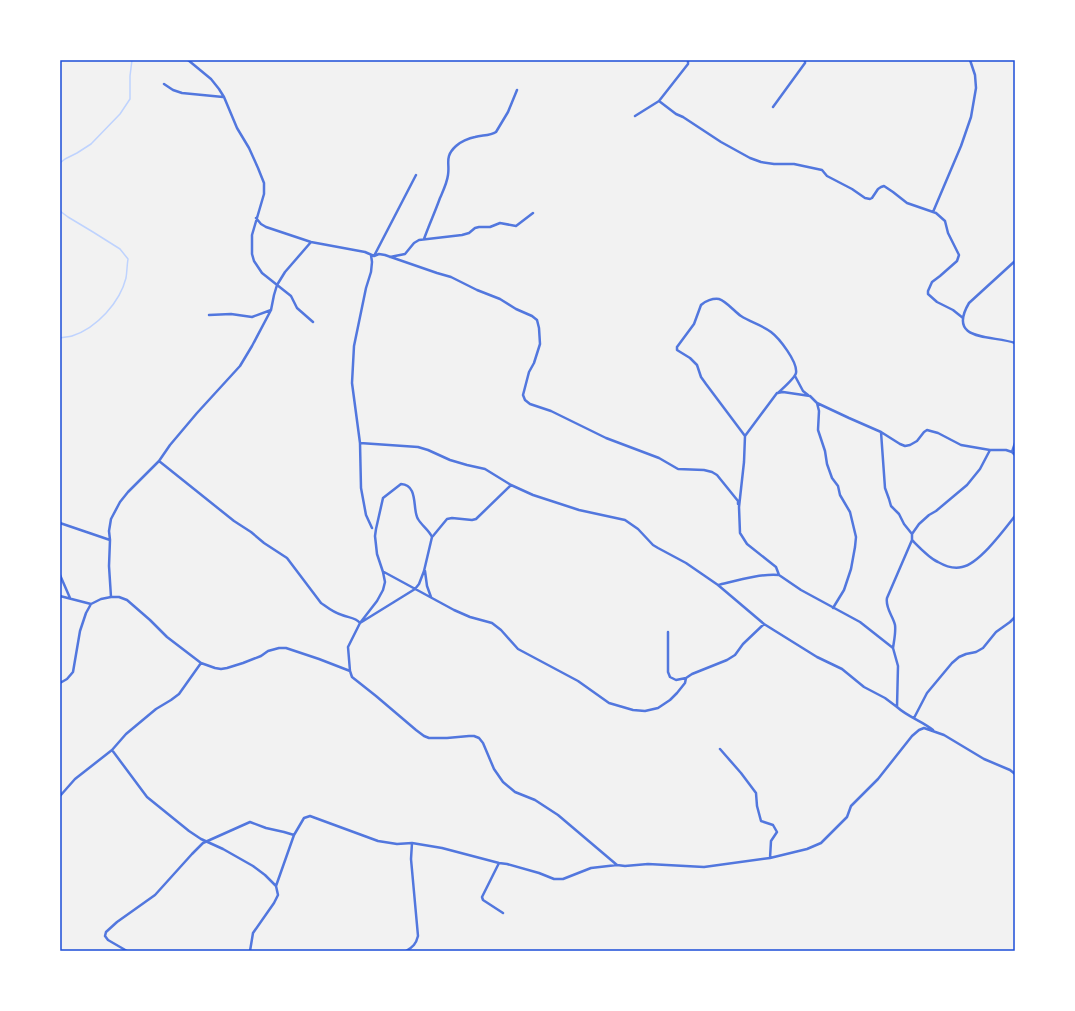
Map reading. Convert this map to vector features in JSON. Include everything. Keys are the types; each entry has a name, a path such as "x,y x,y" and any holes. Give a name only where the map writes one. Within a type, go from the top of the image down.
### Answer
{"street":[{"path":"188,60 211,79 224,97 237,128 249,148 264,183 264,194 252,235 252,254 254,261 262,274 290,296 297,308 313,322"},
{"path":"636,116 659,101 688,64 688,60"},
{"path":"773,107 805,63 805,60"},
{"path":"933,212 962,146 970,116 976,88 975,75 970,60"},
{"path":"164,84 173,90 182,93 224,97"},
{"path":"424,239 449,174 448,161 451,151 456,146 474,137 493,134 496,132 508,112 517,90"},
{"path":"659,101 676,114 721,142 755,160 774,164 794,164 822,170 827,176 865,198 872,198 878,189 884,186 907,203 936,213 945,221 948,233 959,256 957,261 932,282 928,294 937,302 953,310 963,318"},
{"path":"372,528 366,515 362,488 360,443 352,383 354,346 366,288 372,272 372,255 416,175"},
{"path":"390,257 405,254 414,243 419,240 462,235 469,233 475,228 490,227 500,223 516,226 533,213"},
{"path":"256,218 266,227 311,242 364,252 372,255 379,254 452,277 477,290 500,299 516,309 532,316 537,320 540,344 534,363 529,372 523,395 525,400 530,404 551,411 606,438 659,458 678,469 704,470 717,475 738,501 740,533 748,544 776,567 779,575"},
{"path":"110,597 110,519 128,492 159,461 170,445 197,413 240,366 271,310 277,285 285,272 311,242"},
{"path":"1015,260 969,303 964,311 963,318 963,324 970,333 984,338 1002,339 1015,342"},
{"path":"739,507 745,436 777,393 795,376 796,367 782,344 772,333 762,326 741,316 719,299 712,299 702,304 694,324 677,347 677,350 690,358 697,365 704,380 745,436"},
{"path":"210,315 231,314 252,316 271,310"},
{"path":"795,376 803,391 817,403 881,432 905,446 910,446 917,441 927,430 938,433 961,445 990,450 1006,450 1015,455"},
{"path":"777,393 783,392 810,396"},
{"path":"817,403 819,411 818,430 825,451 827,464 832,478 838,486 840,495 850,512 856,537 851,569 844,590 833,608"},
{"path":"881,432 885,488 888,498 891,506 899,514 904,524 912,534"},
{"path":"360,443 418,447 450,460 486,469 511,485 533,495 578,510 625,520 638,528 653,545 686,563 718,585 764,624 817,657 842,669 864,687 885,698 904,713 935,731"},
{"path":"1012,452 1015,443"},
{"path":"897,707 898,666 893,648 895,625 889,613 886,602 887,598 912,540 912,534 919,524 929,515 967,485 980,469 990,450"},
{"path":"159,461 234,521 287,558 321,603 332,611 356,619 360,623"},
{"path":"432,537 417,518 415,500 410,488 405,484 401,484 383,498 375,536 377,554 384,572 384,590 360,623 348,647 352,677 424,736 429,738 469,736 479,738 484,744 494,769 503,782 515,792 535,800 558,815 617,865"},
{"path":"360,623 414,589 419,584 424,571 432,537 447,519 476,519 511,485"},
{"path":"912,540 936,561 951,567 962,567 977,559 1015,516"},
{"path":"60,523 110,540"},
{"path":"424,571 427,586 432,598"},
{"path":"384,572 454,610 470,617 492,623 501,630 518,649 578,681 609,703 633,710 645,711 658,708 677,694 685,683 686,678"},
{"path":"60,574 70,598"},
{"path":"718,585 742,579 773,574 779,575 801,590 860,622 893,648"},
{"path":"60,596 91,604"},
{"path":"60,683 67,679 73,672 80,631 86,613 91,604 101,599 110,597 119,597 127,600 167,637 201,663 215,668 221,669 243,664 261,656 268,651 286,648 350,671"},
{"path":"914,718 927,693 952,663 959,657 976,652 983,648 996,632 1015,617"},
{"path":"668,632 668,672 670,677 676,680 686,678 692,674 727,660 734,655 764,624"},
{"path":"60,796 75,778 112,750 126,734 156,709 179,694 201,663"},
{"path":"276,886 294,835 304,818 310,816 378,841 397,844 412,843 442,848 507,864 554,879 563,879 591,868 648,864 704,867 770,858 807,850 821,843 847,817 851,806 878,779 912,736 924,728 944,735 984,759 1010,770 1015,774"},
{"path":"720,749 756,793 757,806 761,821 773,825 777,832 771,841 770,858"},
{"path":"112,750 148,797 188,831 253,866 266,875 276,886 278,895 253,933 250,951"},
{"path":"127,951 108,940 104,936 106,932 117,922 155,895 203,843 250,822 266,828 294,835"},
{"path":"406,951 417,941 418,936 411,859 412,843"},
{"path":"498,863 482,898 504,913"}],"waterway":[{"path":"60,163 91,144 120,114 130,99 132,60"},
{"path":"60,211 120,249 128,259 126,278 119,296 113,305 90,327 71,336 60,338"}]}
